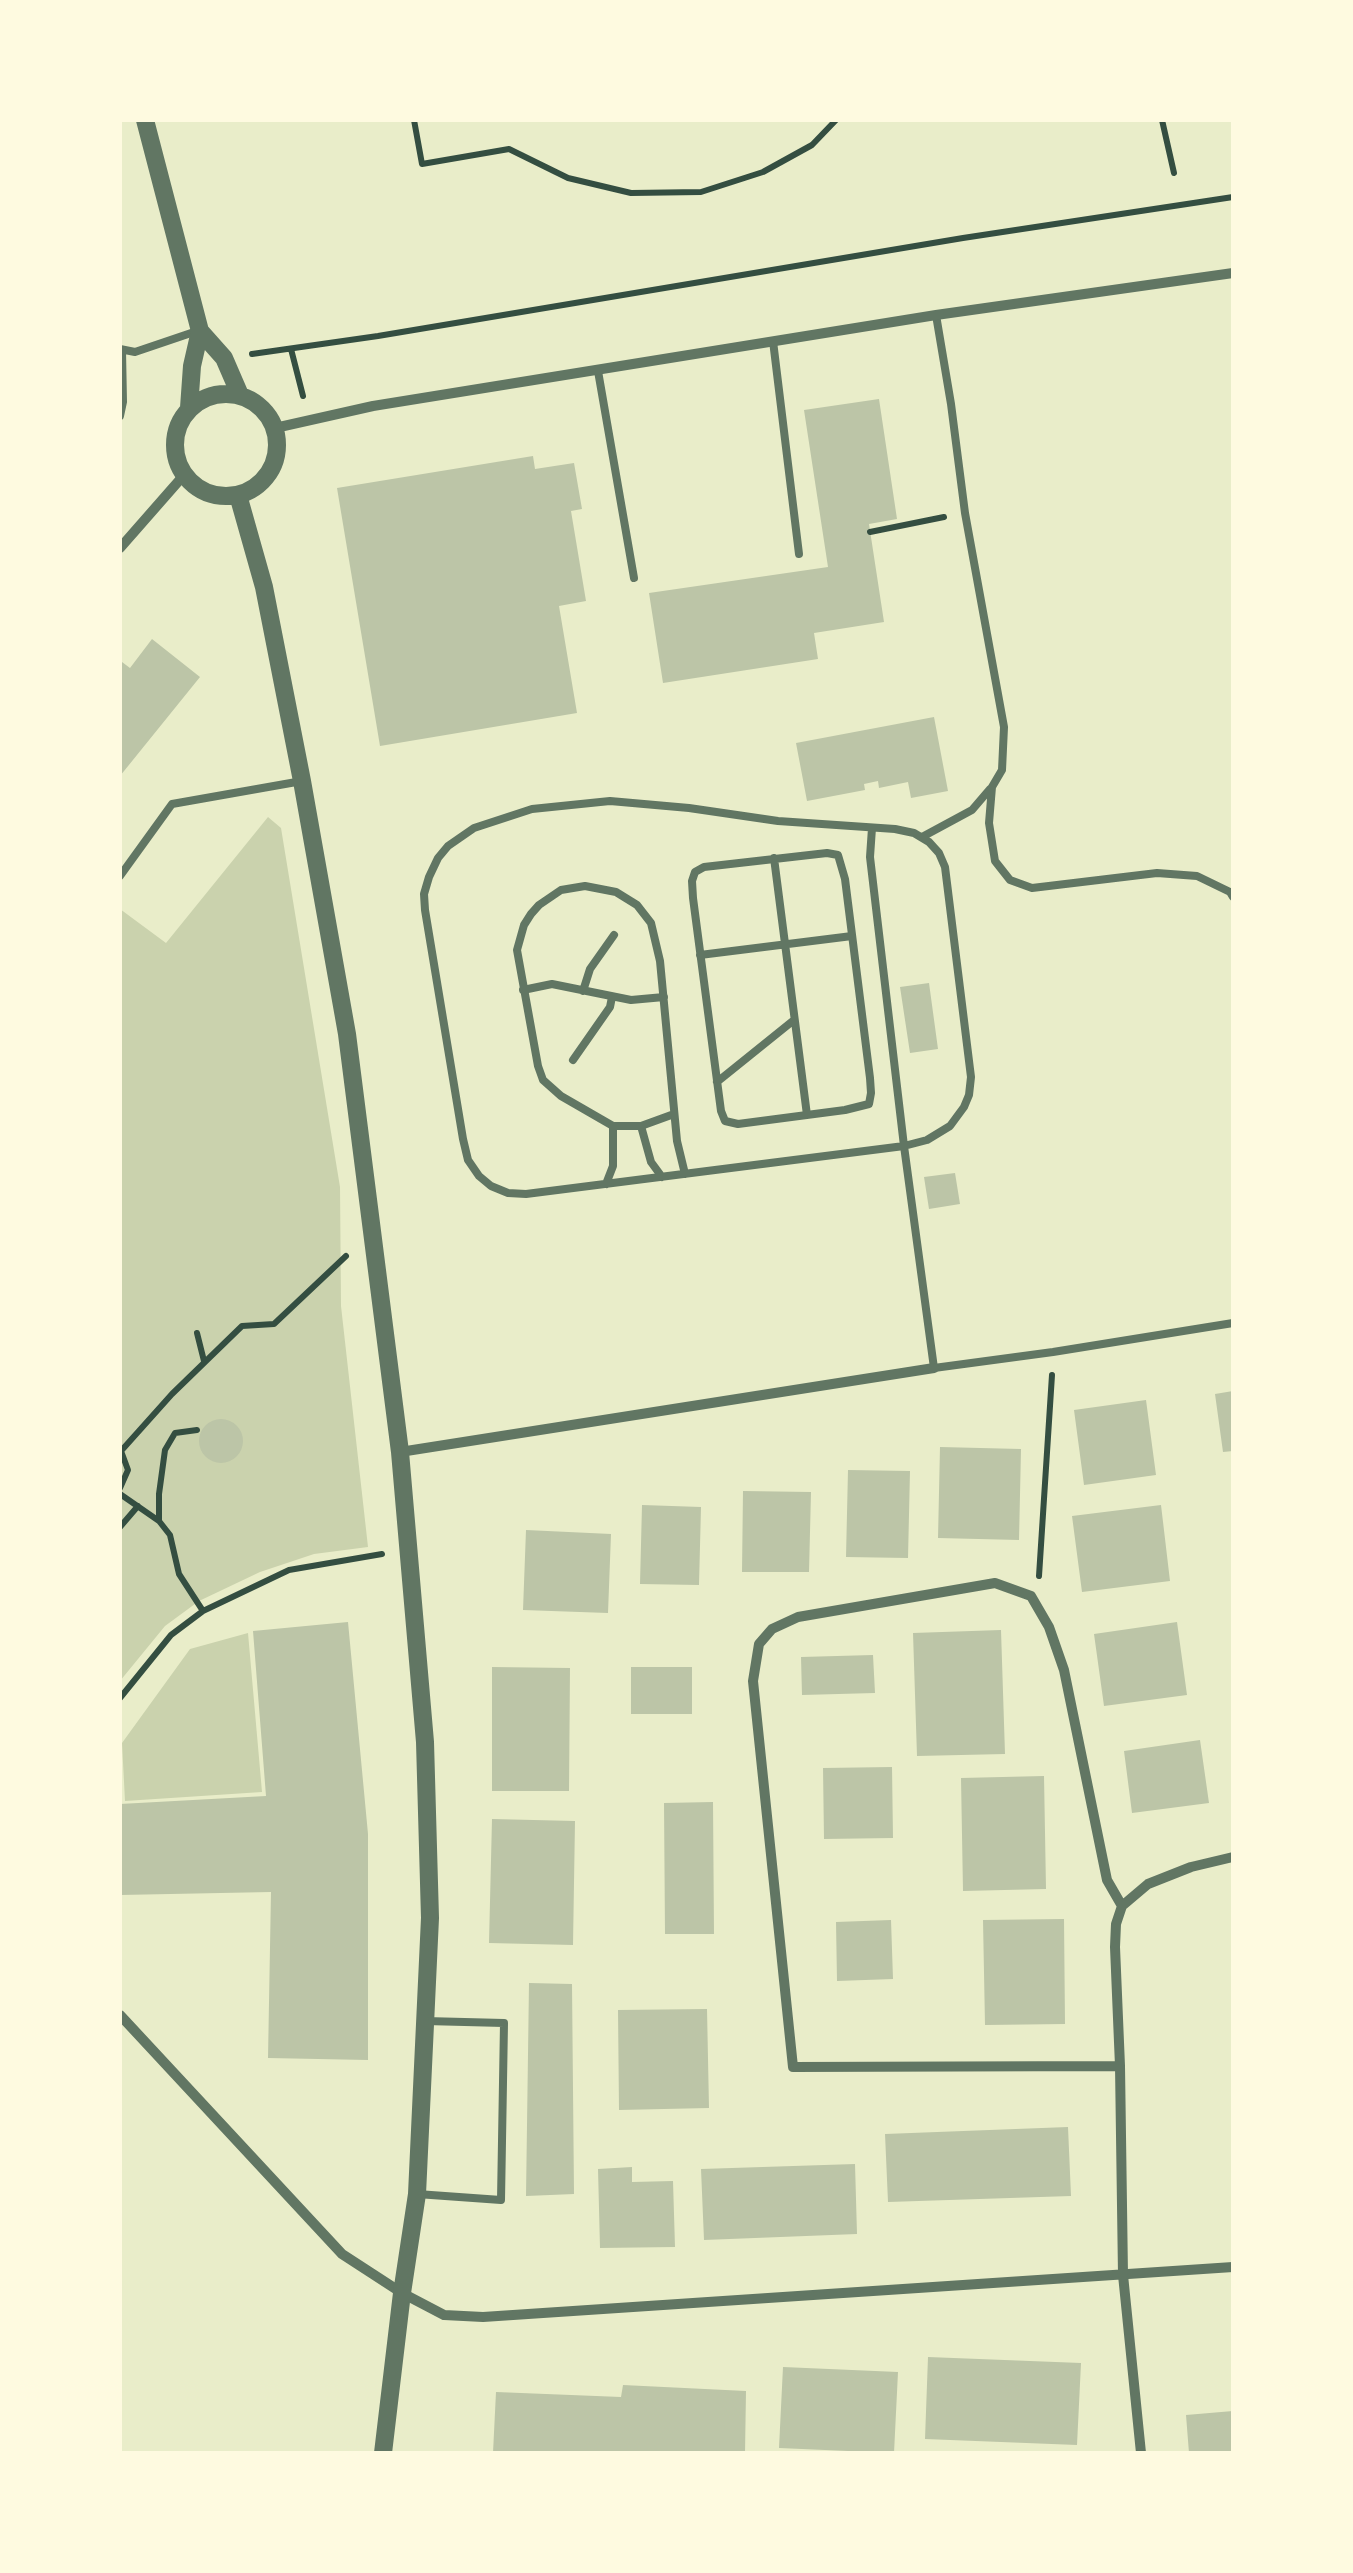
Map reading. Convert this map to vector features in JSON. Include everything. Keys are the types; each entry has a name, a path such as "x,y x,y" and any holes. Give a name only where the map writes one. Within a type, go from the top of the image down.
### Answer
{"street":[{"path":"144,120 200,331 224,358 240,395"},
{"path":"275,428 373,406 773,341 1233,273"},
{"path":"189,408 200,331"},
{"path":"222,393 240,395 255,402 275,428 278,445 274,462 254,488 238,495 214,495 192,484 184,474 176,458 174,440 189,408 222,393"},
{"path":"120,548 184,474"},
{"path":"238,495 264,587 346,1034 400,1452 426,1761 430,1918 417,2194 383,2453"},
{"path":"400,1452 934,1368"},
{"path":"1120,2066 793,2067 753,1681 759,1644 772,1630 798,1617 995,1584 1031,1596 1049,1627 1064,1670 1108,1880 1122,1906"},
{"path":"1141,2453 1123,2274 1116,1924 1122,1906 1148,1884 1190,1867 1233,1856"},
{"path":"120,2015 342,2254 444,2315 482,2317 1233,2267"}],"lane":[{"path":"922,837 972,810 992,786 1002,770 1004,727 965,513 936,315"},
{"path":"120,416 121,350 135,352 200,331"},
{"path":"773,341 800,554"},
{"path":"598,371 634,578"},
{"path":"120,876 172,804 302,781"},
{"path":"992,786 988,823 995,862 1010,880 1032,888 1157,873 1197,876 1233,897"},
{"path":"582,802 642,803 778,822 872,828 895,829 922,837 939,853 945,867 972,1077 964,1107 950,1126 927,1140 904,1146 526,1194 491,1186 479,1176 468,1160 424,894 438,858 460,836 488,822 532,809 582,802"},
{"path":"872,828 870,857 934,1368 1233,1323"},
{"path":"838,855 852,936 870,1078 868,1104 738,1124 725,1121 720,1111 693,898 695,872 774,858 838,855"},
{"path":"774,858 807,1115"},
{"path":"674,1114 641,1126 612,1126 561,1096 544,1080 538,1066 517,950 524,924 539,905 561,890 585,886 616,892 646,915 657,941 677,1141 686,1174"},
{"path":"583,991 590,968 614,935"},
{"path":"700,956 852,936"},
{"path":"523,990 552,984 632,1000 664,997"},
{"path":"573,1060 610,1007 612,997"},
{"path":"717,1082 794,1020"},
{"path":"606,1184 612,1166 612,1126"},
{"path":"641,1126 651,1162 662,1177"},
{"path":"417,2194 500,2200 504,2023 425,2021"}],"path":[{"path":"414,120 422,164 509,149 568,178 632,194 701,192 762,172 812,146 836,120"},
{"path":"1162,120 1174,173"},
{"path":"309,420 291,349 1233,197"},
{"path":"870,532 928,520"},
{"path":"203,1611 179,1574 170,1535 159,1521 120,1491 128,1470 121,1452 242,1326 274,1324 373,1231"},
{"path":"197,1332 204,1362"},
{"path":"1031,1596 1040,1572 1054,1352"},
{"path":"159,1521 165,1450 175,1433 196,1430"},
{"path":"120,1527 138,1506"},
{"path":"120,1698 171,1635 203,1611 289,1570 408,1550"}],"green space":[{"path":"268,817 281,828 340,1187 341,1306 368,1547 314,1554 260,1572 199,1601 165,1626 120,1681 120,909 166,943"},
{"path":"248,1633 262,1792 125,1801 122,1743 190,1649"}],"building":[{"path":"879,399 897,519 869,524 884,622 814,633 818,659 663,683 649,593 828,567 804,410"},
{"path":"533,456 535,469 574,463 582,509 571,511 586,601 559,606 577,713 380,746 337,488"},
{"path":"152,639 200,677 120,776 120,666 122,662 130,668"},
{"path":"934,717 948,791 911,798 908,782 879,788 878,781 864,784 865,790 807,801 796,743"},
{"path":"929,983 938,1049 910,1053 900,987"},
{"path":"955,1173 960,1204 929,1209 924,1177"},
{"path":"1233,1391 1233,1451 1223,1452 1215,1394"},
{"path":"1146,1400 1156,1475 1084,1485 1074,1410"},
{"path":"221,1419 236,1426 243,1441 236,1456 221,1463 206,1456 199,1441 206,1426"},
{"path":"940,1447 1021,1449 1019,1540 938,1538"},
{"path":"848,1470 910,1471 908,1558 846,1557"},
{"path":"743,1491 811,1492 809,1572 742,1572"},
{"path":"642,1505 701,1507 699,1585 640,1584"},
{"path":"1161,1505 1170,1581 1082,1592 1072,1516"},
{"path":"526,1530 611,1534 608,1613 523,1610"},
{"path":"348,1622 368,1834 368,2060 268,2058 271,1892 120,1895 120,1804 266,1796 253,1631"},
{"path":"1177,1622 1187,1695 1104,1706 1094,1634"},
{"path":"1001,1630 1005,1754 917,1756 913,1633"},
{"path":"873,1655 875,1693 802,1695 801,1657"},
{"path":"492,1667 570,1668 569,1791 492,1791"},
{"path":"631,1667 692,1667 692,1714 631,1714"},
{"path":"1200,1740 1209,1803 1132,1813 1124,1751"},
{"path":"892,1767 893,1838 824,1839 823,1768"},
{"path":"1044,1776 1046,1889 963,1891 961,1778"},
{"path":"713,1802 714,1934 665,1934 664,1803"},
{"path":"492,1819 575,1821 573,1945 489,1943"},
{"path":"1064,1919 1065,2024 985,2025 983,1920"},
{"path":"891,1920 893,1979 837,1981 836,1922"},
{"path":"529,1983 572,1984 574,2194 526,2196"},
{"path":"707,2009 709,2108 619,2110 618,2010"},
{"path":"1068,2127 1071,2196 888,2202 885,2134"},
{"path":"855,2164 857,2234 704,2240 701,2169"},
{"path":"632,2167 632,2182 673,2181 675,2247 600,2248 598,2169"},
{"path":"928,2357 1081,2363 1077,2445 925,2439"},
{"path":"783,2367 898,2372 894,2453 779,2448"},
{"path":"623,2385 746,2391 745,2453 493,2453 496,2392 621,2397"},
{"path":"1233,2411 1233,2453 1189,2453 1186,2415"}]}
